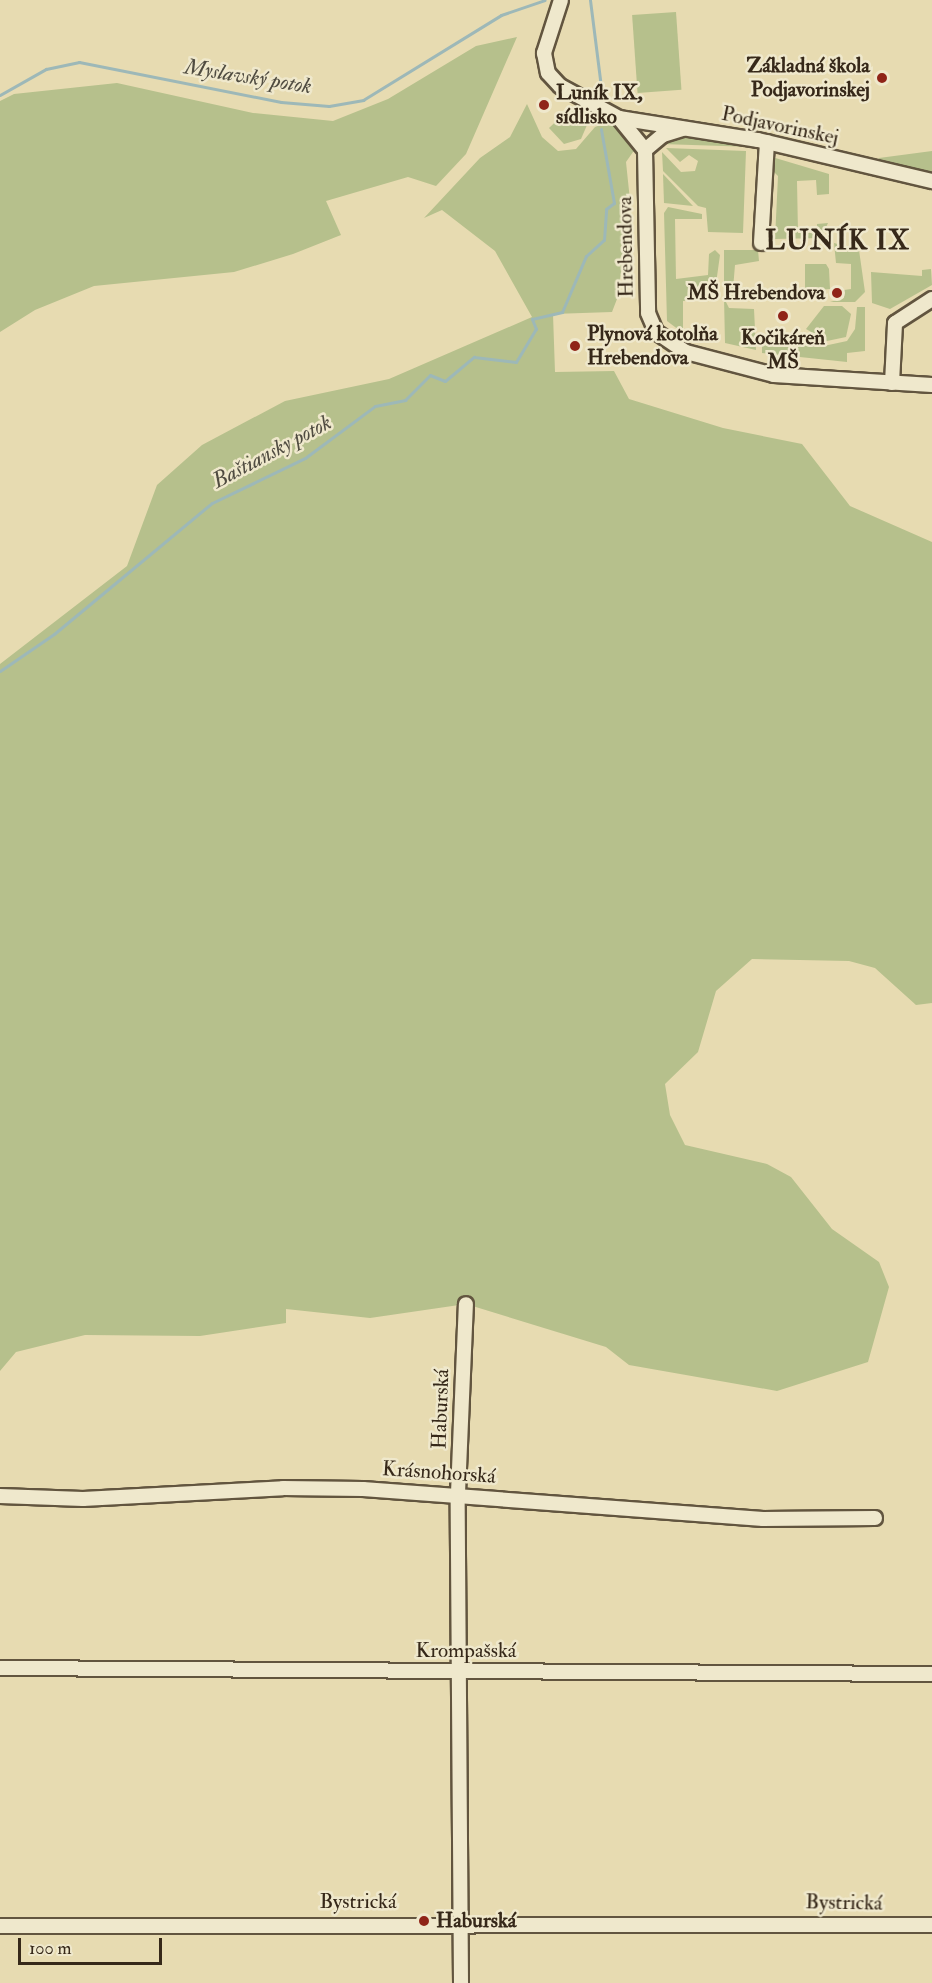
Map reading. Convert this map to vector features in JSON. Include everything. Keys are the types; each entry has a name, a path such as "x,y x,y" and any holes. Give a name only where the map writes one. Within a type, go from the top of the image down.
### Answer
{"street":[{"path":"560,3 544,53 548,73 560,86 618,118 645,150 663,135 685,129"},
{"name":"Podjavorinskej","path":"618,118 767,142 932,182"},
{"path":"761,243 767,142"},
{"name":"Hrebendova","path":"645,150 648,313 660,335 694,355 774,375 932,385"},
{"path":"892,383 895,323 932,299"},
{"name":"Haburská","path":"461,1983 458,1493 466,1304"},
{"name":"Krásnohorská","path":"0,1496 159,1497 283,1488 458,1493 763,1519 875,1518"},
{"name":"Krompašská","path":"0,1668 932,1674"},
{"name":"Bystrická","path":"0,1926 461,1923 932,1925"}],"green space":[{"path":"676,12 681,90 638,93 632,15"},
{"path":"517,37 466,154 436,186 408,177 326,201 341,235 293,254 234,272 94,286 35,310 0,332 0,101 14,94 117,83 253,113 333,121 388,99 476,46"},
{"path":"527,104 542,137 558,151 576,149 595,127 619,118 645,150 633,152 626,162 631,210 617,299 612,312 553,314 555,372 614,371 629,399 723,428 802,444 850,506 932,542 932,1003 916,1005 875,968 849,961 752,959 716,991 698,1052 665,1084 670,1115 685,1145 767,1164 791,1177 832,1229 879,1262 889,1287 868,1362 777,1391 629,1365 606,1347 466,1304 370,1318 286,1309 286,1323 200,1336 85,1335 16,1352 0,1371 0,664 127,566 157,485 202,445 285,401 389,379 532,317 495,251 442,210 424,218 480,158 510,137"},
{"path":"567,111 586,113 587,125 581,139 564,144 549,128"},
{"path":"685,135 751,144 754,147 661,144"},
{"path":"666,148 746,151 743,233 708,232 706,208 698,206 663,171 662,152 681,172 695,171 698,161 689,155 680,162"},
{"path":"932,151 932,175 877,162 879,158"},
{"path":"772,157 829,174 829,194 817,195 816,180 797,181 798,233 817,233 817,224 828,223 821,238 775,239 778,176 771,169"},
{"path":"663,174 693,206 664,203"},
{"path":"668,207 702,214 702,219 675,219 676,279 708,275 709,254 715,250 720,255 714,298 683,301 683,333 667,321 664,213"},
{"path":"834,243 859,250 865,292 855,302 830,302 844,298 844,290 851,289 851,264 836,263"},
{"path":"724,250 758,250 759,261 735,265 732,301 724,290"},
{"path":"805,264 826,264 829,269 830,289 819,290 820,299 798,300 798,290 805,290"},
{"path":"931,269 932,285 890,309 872,303 871,272 922,276 922,270"},
{"path":"724,298 729,308 754,309 756,350 725,343"},
{"path":"824,306 842,306 851,314 846,337 827,341 806,329"},
{"path":"857,307 865,307 865,351 847,353 847,362 762,353 762,340 819,347 847,341 855,329"}],"waterway":[{"name":"Myslavský potok","path":"0,95 46,69 79,62 281,102 329,106 363,100 501,15 545,0"},
{"name":"Baštiansky potok","path":"590,0 601,87"},
{"name":"Baštiansky potok","path":"0,671 54,634 212,503 305,458 375,406 405,400 430,375 445,381 474,357 516,362 536,329 532,319 562,312 586,256 604,240 606,209 614,203 601,129"}],"place":[{"name":"Základná škola Podjavorinskej","path":"882,78"},
{"name":"Luník IX, sídlisko","path":"544,105"},
{"name":"MŠ Hrebendova","path":"837,293"},
{"name":"Kočikáreň MŠ","path":"783,316"},
{"name":"Plynová kotolňa Hrebendova","path":"575,346"},
{"name":"Haburská","path":"424,1921"}],"district":[{"name":"LUNÍK IX","path":"838,241"}]}
